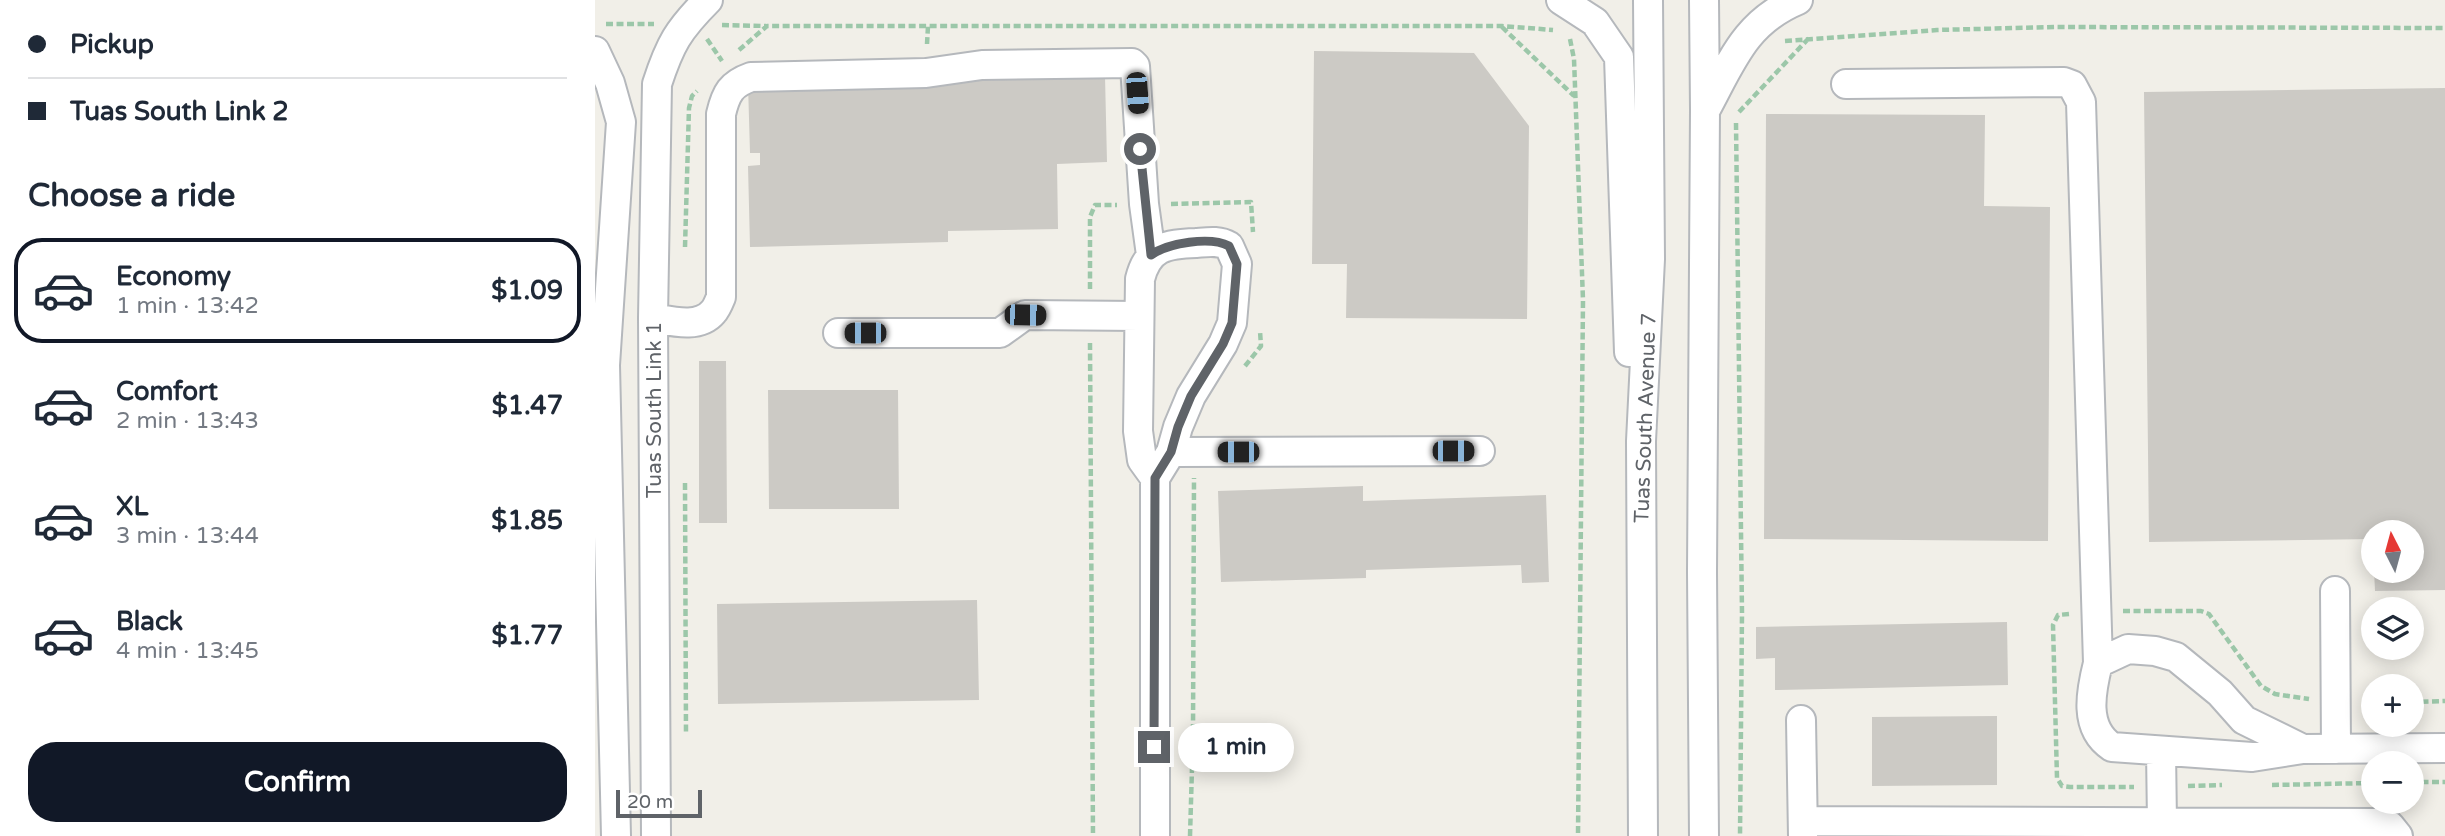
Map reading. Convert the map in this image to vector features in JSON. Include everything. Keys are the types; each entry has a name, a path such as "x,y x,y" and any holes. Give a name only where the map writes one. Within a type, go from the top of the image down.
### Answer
{"street":[{"name":"Tuas South Link 1","path":"656,836 653,318 657,84 669,48 684,25 708,0"},
{"path":"1561,0 1595,22 1619,57 1631,396 1641,441"},
{"name":"Tuas South Avenue 7","path":"1643,836 1641,441 1650,259 1648,0"},
{"path":"1703,0 1704,836"},
{"path":"1705,110 1747,36 1776,9 1798,0"},
{"path":"595,51 610,83 621,122 600,365 616,836"},
{"path":"653,318 694,322 713,314 721,297 722,114 726,94 735,82 751,77 926,73 982,65 1132,63 1135,66 1144,204 1151,255"},
{"path":"1846,84 2064,82 2072,85 2081,102 2098,663 2090,693 2093,721 2102,741 2112,747 2252,757 2303,749 2445,748"},
{"path":"1155,478 1142,460 1138,431 1140,279 1144,263 1163,247 1178,243 1222,242 1229,246 1237,264 1232,323 1223,344 1191,396 1171,452 1155,478 1155,836"},
{"path":"838,332 1000,334 1025,315 1139,316"},
{"path":"1171,452 1480,451"},
{"path":"2335,592 2336,749"},
{"path":"2098,663 2128,649 2155,651 2176,657 2220,693 2244,720 2303,749"},
{"path":"1801,720 1803,828 2162,822 2381,823 2390,826 2399,836"},
{"path":"2161,751 2162,822"}],"path":[{"path":"927,36 928,26"},
{"path":"1502,26 1575,97"},
{"path":"1776,42 1937,30 2055,27 2445,29"},
{"path":"703,35 724,64"},
{"path":"1735,115 1809,38"},
{"path":"1571,40 1583,300 1579,836"},
{"path":"1734,102 1739,232 1742,586 1740,836"},
{"path":"2161,786 2070,787 2062,786 2057,778 2053,621 2058,615 2097,611 2201,611 2209,614 2261,686 2275,694 2288,698 2361,702"},
{"path":"2424,702 2445,701"},
{"path":"2424,782 2444,783"}],"building":[{"path":"1314,51 1474,53 1529,126 1527,319 1346,318 1347,264 1312,264"},
{"path":"1105,76 1107,162 1057,164 1058,229 948,231 948,242 750,247 748,166 760,165 760,153 750,153 748,84"},
{"path":"2445,88 2445,590 2375,591 2375,583 2424,583 2424,520 2361,520 2361,539 2149,542 2144,92"},
{"path":"1766,114 1985,115 1984,206 2050,207 2048,541 1764,539"},
{"path":"699,361 726,361 727,523 699,523"},
{"path":"768,390 898,390 899,509 769,509"},
{"path":"1363,486 1363,501 1546,495 1549,582 1522,583 1521,565 1366,570 1366,578 1221,582 1218,491"},
{"path":"977,600 979,700 718,704 717,604"},
{"path":"2007,622 2008,685 1775,690 1775,658 1756,659 1756,627"},
{"path":"1997,716 1997,785 1872,786 1872,717"}],"route":[{"path":"1140,149 1151,255 1163,247 1178,243 1222,242 1229,246 1237,264 1232,323 1223,344 1191,396 1171,452 1155,478 1154,747"}]}
